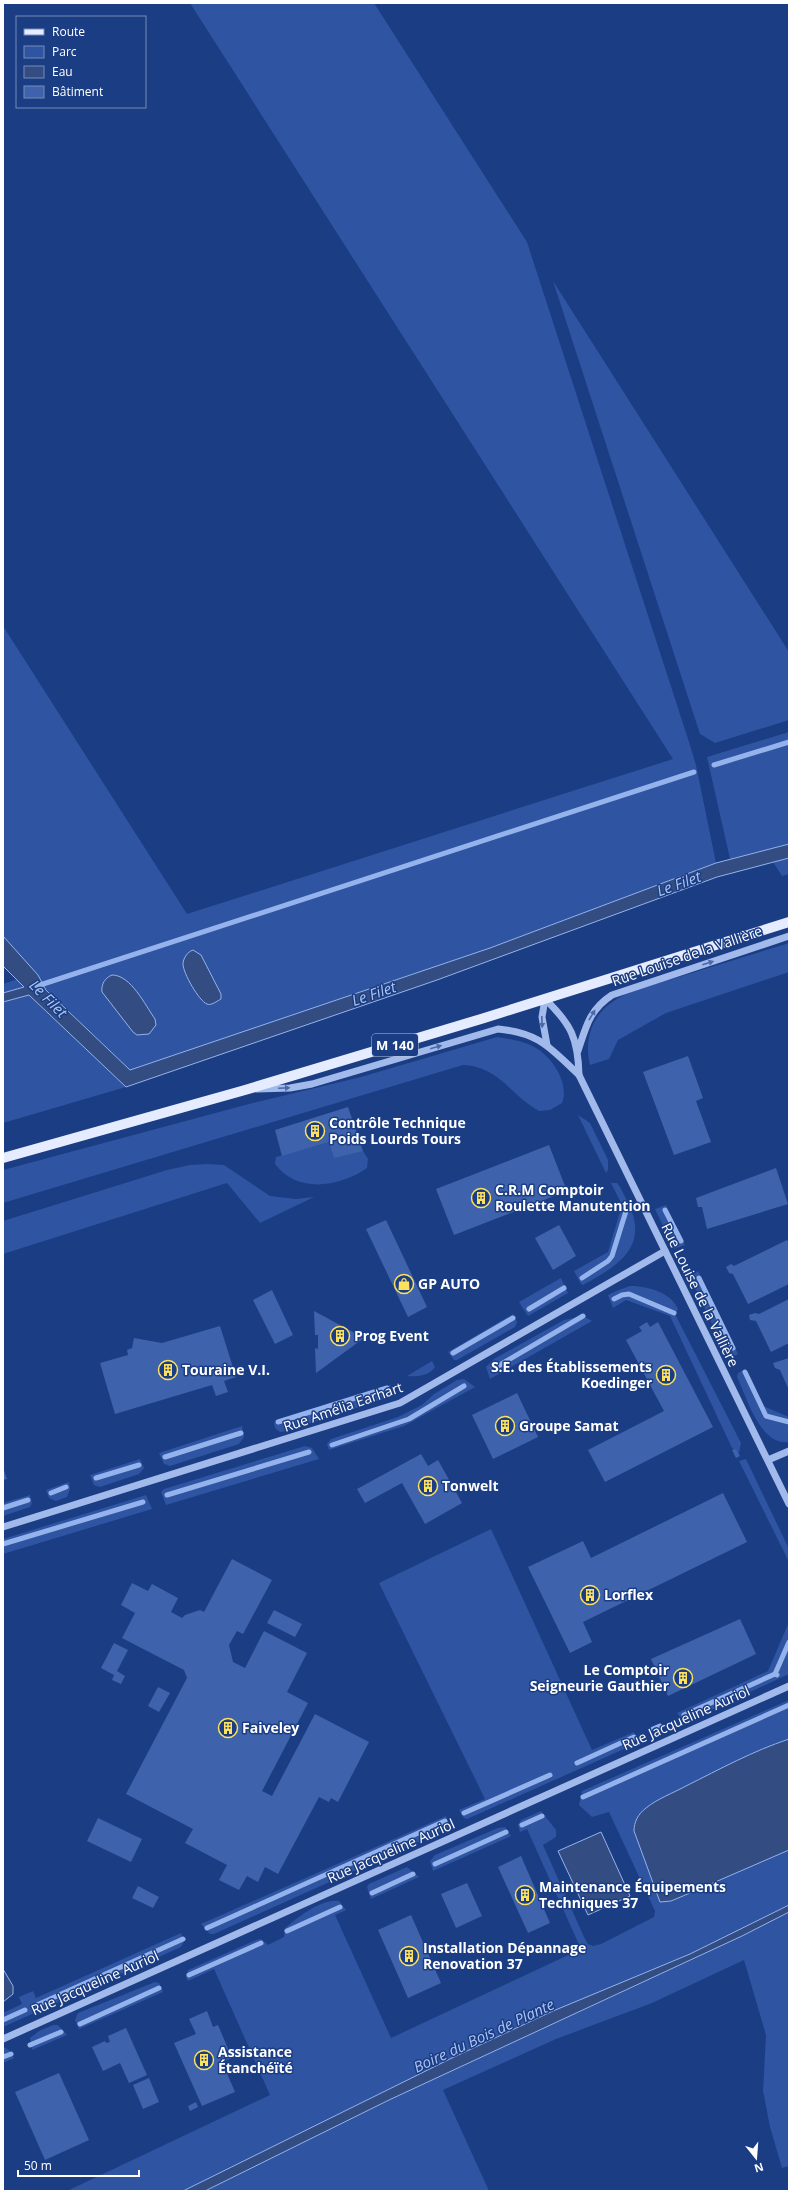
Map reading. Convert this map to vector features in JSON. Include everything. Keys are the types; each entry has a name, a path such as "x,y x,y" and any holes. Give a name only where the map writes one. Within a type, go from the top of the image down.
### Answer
{"main road":[{"name":"M 140","path":"3,1158 245,1090 545,999 789,922"}],"street":[{"name":"Rue Louise de la Vallière","path":"578,1051 592,1013 600,1003 612,995 789,936"},
{"path":"545,999 542,1017 547,1045"},
{"name":"Rue Louise de la Vallière","path":"545,999 563,1016 574,1037 578,1051 579,1075"},
{"name":"Rue Louise de la Vallière","path":"245,1090 290,1088 312,1084 498,1029 525,1033 547,1045 579,1075 789,1504"},
{"name":"Rue Amélia Earhart","path":"3,1527 400,1403 665,1251"},
{"path":"768,1460 789,1451"},
{"name":"Rue Jacqueline Auriol","path":"3,2039 789,1686"}],"green space":[{"path":"190,3 374,3 527,242 696,765 716,863 490,948 130,1070 46,989 38,975 3,936 3,626 187,914 673,759"},
{"path":"553,281 789,652 789,720 715,743 700,734"},
{"path":"789,732 789,844 730,859 707,757"},
{"path":"789,858 789,874 782,876 773,862"},
{"path":"789,943 789,972 666,1013 618,1040 609,1059 590,1065 588,1056 589,1039 598,1015 611,1003 627,993 645,986"},
{"path":"18,979 24,987 3,993 3,984"},
{"path":"29,995 126,1087 3,1123 3,1002"},
{"path":"497,1037 527,1044 542,1052 548,1058 562,1080 564,1096 562,1103 550,1110 539,1111 529,1105 496,1076 476,1067 463,1065 3,1203 3,1170 249,1104 361,1077"},
{"path":"578,1115 590,1123 608,1160 608,1170 606,1173"},
{"path":"329,1142 363,1151 368,1159 367,1168 344,1180 319,1184 295,1180 284,1174 275,1164 276,1157"},
{"path":"190,1165 224,1165 270,1196 296,1199 314,1197 260,1223 227,1183 3,1254 3,1221 167,1170"},
{"path":"611,1183 617,1183 631,1209 635,1226 634,1238 630,1248 623,1258 583,1285 574,1271 608,1252 622,1205"},
{"path":"666,1205 685,1245 674,1249 655,1209"},
{"path":"698,1271 738,1354 732,1357 727,1356 691,1279 691,1276"},
{"path":"561,1278 568,1293 528,1316 519,1302"},
{"path":"630,1286 644,1287 658,1291 670,1298 675,1303 678,1309 675,1314 741,1443 739,1453 732,1448 670,1316 626,1300 613,1308 608,1295"},
{"path":"513,1314 517,1322 515,1327 457,1360 454,1360 448,1352"},
{"path":"583,1316 592,1321 490,1379 486,1367 494,1359 564,1320"},
{"path":"432,1361 435,1367 430,1372 419,1376 407,1376"},
{"path":"745,1369 763,1406 789,1417 789,1442 779,1441 762,1429 750,1408 737,1377 738,1373"},
{"path":"464,1379 475,1387 404,1426 329,1450 327,1444 331,1439 398,1417 422,1405 434,1394 457,1380"},
{"path":"390,1385 392,1394 386,1398 287,1431 280,1432 275,1428 274,1423"},
{"path":"242,1426 244,1437 239,1444 170,1466 164,1464 159,1453"},
{"path":"305,1446 312,1448 319,1459 166,1505 161,1492 164,1489"},
{"path":"140,1459 144,1468 139,1474 100,1487 94,1485 90,1475"},
{"path":"746,1459 789,1549 789,1562 739,1461"},
{"path":"69,1482 70,1489 67,1497 56,1501 49,1498 46,1490"},
{"path":"30,1495 32,1503 30,1507 3,1516 3,1503"},
{"path":"146,1495 152,1509 3,1554 3,1539"},
{"path":"491,1529 592,1750 634,1732 637,1741 624,1749 467,1819 464,1818 459,1810 485,1799 379,1583"},
{"path":"789,1622 789,1674 692,1719 685,1720 677,1713 768,1671"},
{"path":"789,1700 789,1739 772,1745 634,1824 634,1831 660,1902 671,1901 789,1850 789,1905 690,1954 517,2027 183,2191 67,2191 270,2095 214,1969 188,1981 186,1977 188,1970 256,1940 261,1939 268,1945 284,1937 285,1928 310,1910 325,1903 339,1901 346,1910 335,1915 391,2038 581,1949 527,1829 520,1832 518,1825 521,1820 541,1811 556,1830 556,1837 543,1845 584,1937 588,1944 593,1946 601,1944 654,1917 655,1911 609,1812 592,1817 579,1805 582,1791"},
{"path":"446,1816 449,1826 447,1829 214,1934 210,1934 201,1924"},
{"path":"505,1827 511,1836 433,1871 430,1861 435,1855 498,1828"},
{"path":"407,1867 419,1877 371,1899 367,1887 369,1884"},
{"path":"789,1912 789,2166 782,2168 770,2127 763,2091 766,2035 744,1960 652,2003 556,2039 443,2090 489,2191 205,2191 389,2100 685,1963"},
{"path":"181,1933 184,1942 181,1947 3,2027 3,2013 22,2004 19,1997 33,1991 36,1998"},
{"path":"155,1982 159,1983 163,1992 79,2029 75,2020 78,2013"},
{"path":"53,2025 58,2025 67,2035 32,2050 30,2038 39,2031"},
{"path":"4,2047 10,2051 14,2058 3,2063"}],"water":[{"name":"Le Filet","path":"789,844 789,858 717,877 437,980 126,1087 29,995 3,1002 3,993 24,987 3,966 3,936 38,975 46,990 130,1070 490,948 716,863"},
{"path":"193,950 201,955 221,994 221,999 212,1004 207,1004 200,998 186,974 183,964 184,960 187,954"},
{"path":"112,975 119,976 131,985 155,1019 156,1025 149,1034 137,1035 133,1032 102,992 104,982"},
{"path":"789,1739 789,1850 671,1901 660,1902 634,1831 636,1821 643,1810 660,1799 724,1767 762,1749"},
{"path":"601,1832 630,1896 588,1915 558,1851"},
{"path":"789,1905 789,1912 742,1936 389,2100 205,2191 183,2191 454,2057 553,2011 690,1954"},
{"path":"3,1969 13,1986 13,1994 3,2002"}],"building":[{"path":"688,1056 703,1098 696,1101 711,1142 674,1155 643,1072"},
{"name":"Contrôle Technique Poids Lourds Tours","path":"348,1107 363,1151 334,1158 329,1142 282,1156 275,1130"},
{"name":"C.R.M Comptoir Roulette Manutention","path":"549,1145 567,1191 454,1235 436,1189"},
{"path":"776,1168 788,1204 707,1229 702,1207 698,1207 696,1198"},
{"name":"GP AUTO","path":"386,1220 427,1307 408,1317 366,1229"},
{"path":"559,1225 576,1256 553,1270 535,1238"},
{"path":"787,1240 789,1244 789,1284 748,1304 733,1274 729,1273 726,1267 731,1264 734,1266"},
{"path":"272,1290 293,1335 275,1344 253,1300"},
{"path":"789,1299 789,1343 771,1352 756,1321 750,1320 749,1315 755,1313 759,1314"},
{"name":"Prog Event","path":"314,1311 364,1338 316,1373 315,1348 318,1349 318,1335 315,1335"},
{"name":"S.E. des Établissements Koedinger","path":"647,1322 650,1327 658,1322 713,1427 605,1482 588,1450 664,1411 626,1340 642,1331 639,1327"},
{"name":"Touraine V.I.","path":"220,1326 236,1377 224,1381 228,1392 216,1396 212,1385 115,1414 100,1363 128,1355 127,1350 132,1348 134,1338 162,1343"},
{"path":"789,1358 789,1390 780,1370 775,1368 773,1363"},
{"name":"Groupe Samat","path":"517,1393 538,1437 493,1459 472,1415"},
{"path":"736,1449 740,1456 736,1458 732,1450"},
{"name":"Tonwelt","path":"421,1454 428,1466 438,1460 462,1503 425,1524 402,1483 365,1503 357,1489"},
{"path":"3,1467 7,1479 3,1480"},
{"name":"Lorflex","path":"723,1493 747,1542 583,1622 592,1642 570,1653 528,1567 583,1541 591,1558"},
{"name":"Faiveley","path":"232,1559 272,1580 243,1634 237,1631 229,1645 233,1662 245,1668 264,1631 307,1653 287,1692 308,1703 262,1791 272,1796 315,1714 369,1742 338,1802 331,1798 329,1802 319,1797 278,1874 265,1867 258,1882 247,1876 239,1890 219,1880 227,1865 185,1843 193,1829 126,1794 187,1678 184,1670 122,1638 135,1613 121,1605 132,1583 148,1591 152,1584 178,1598 171,1612 182,1618 185,1615 200,1610 204,1612"},
{"path":"274,1610 302,1624 295,1637 267,1623"},
{"name":"Le Comptoir Seigneurie Gauthier","path":"740,1619 756,1654 668,1696 651,1659"},
{"path":"114,1643 128,1650 117,1671 125,1676 121,1684 112,1680 114,1675 101,1668"},
{"path":"158,1687 170,1693 159,1712 148,1706"},
{"path":"98,1818 142,1839 131,1862 87,1841"},
{"name":"Maintenance Équipements Techniques 37","path":"521,1856 550,1923 528,1933 498,1867"},
{"path":"467,1883 482,1916 456,1928 441,1894"},
{"path":"138,1886 159,1897 153,1908 132,1898"},
{"name":"Installation Dépannage Renovation 37","path":"411,1915 441,1983 408,1998 378,1930"},
{"name":"Assistance Étanchéïté","path":"207,2011 213,2027 218,2025 232,2058 222,2062 235,2092 202,2106 174,2043 196,2034 189,2019"},
{"path":"126,2028 147,2075 129,2083 120,2063 103,2071 92,2047 105,2041 106,2043 110,2042 108,2036"},
{"path":"59,2073 89,2140 45,2160 15,2092"},
{"path":"149,2078 159,2102 143,2109 133,2085"},
{"path":"196,2102 198,2107 190,2111 188,2106"}],"waterway":[{"path":"714,765 789,742"},
{"name":"Le Filet","path":"37,986 694,772"},
{"path":"665,1210 681,1241"},
{"path":"582,1278 608,1261 612,1256 626,1211"},
{"path":"699,1278 733,1348"},
{"path":"529,1309 564,1288"},
{"path":"614,1299 622,1295 629,1294 674,1313"},
{"path":"493,1369 583,1316"},
{"path":"453,1353 513,1318"},
{"path":"745,1372 766,1416 789,1422"},
{"path":"332,1445 409,1419 464,1386"},
{"path":"278,1422 387,1388"},
{"path":"165,1457 241,1433"},
{"path":"167,1495 309,1452"},
{"path":"96,1478 139,1465"},
{"path":"51,1493 66,1487"},
{"path":"3,1508 28,1500"},
{"path":"3,1544 143,1502"},
{"path":"777,1675 775,1674 789,1642"},
{"path":"684,1715 775,1674"},
{"path":"583,1797 789,1705"},
{"path":"653,1729 660,1726"},
{"path":"577,1763 634,1737"},
{"path":"464,1813 550,1775"},
{"path":"522,1825 542,1816"},
{"path":"207,1928 445,1821"},
{"path":"435,1864 506,1832"},
{"path":"372,1893 413,1874"},
{"path":"287,1931 340,1907"},
{"path":"37,2005 183,1939"},
{"path":"189,1975 261,1943"},
{"path":"80,2024 159,1988"},
{"path":"3,2020 25,2010"},
{"path":"30,2045 61,2032"},
{"path":"3,2057 11,2054"}],"place":[{"name":"Contrôle Technique Poids Lourds Tours","path":"315,1131"},
{"name":"C.R.M Comptoir Roulette Manutention","path":"481,1198"},
{"name":"GP AUTO","path":"404,1284"},
{"name":"Prog Event","path":"340,1336"},
{"name":"Touraine V.I.","path":"168,1370"},
{"name":"S.E. des Établissements Koedinger","path":"666,1375"},
{"name":"Groupe Samat","path":"505,1426"},
{"name":"Tonwelt","path":"428,1486"},
{"name":"Lorflex","path":"590,1595"},
{"name":"Le Comptoir Seigneurie Gauthier","path":"683,1678"},
{"name":"Faiveley","path":"228,1728"},
{"name":"Maintenance Équipements Techniques 37","path":"525,1895"},
{"name":"Installation Dépannage Renovation 37","path":"409,1956"},
{"name":"Assistance Étanchéïté","path":"204,2060"}],"water label":[{"name":"Boire du Bois de Plante","path":"484,2036"}]}
